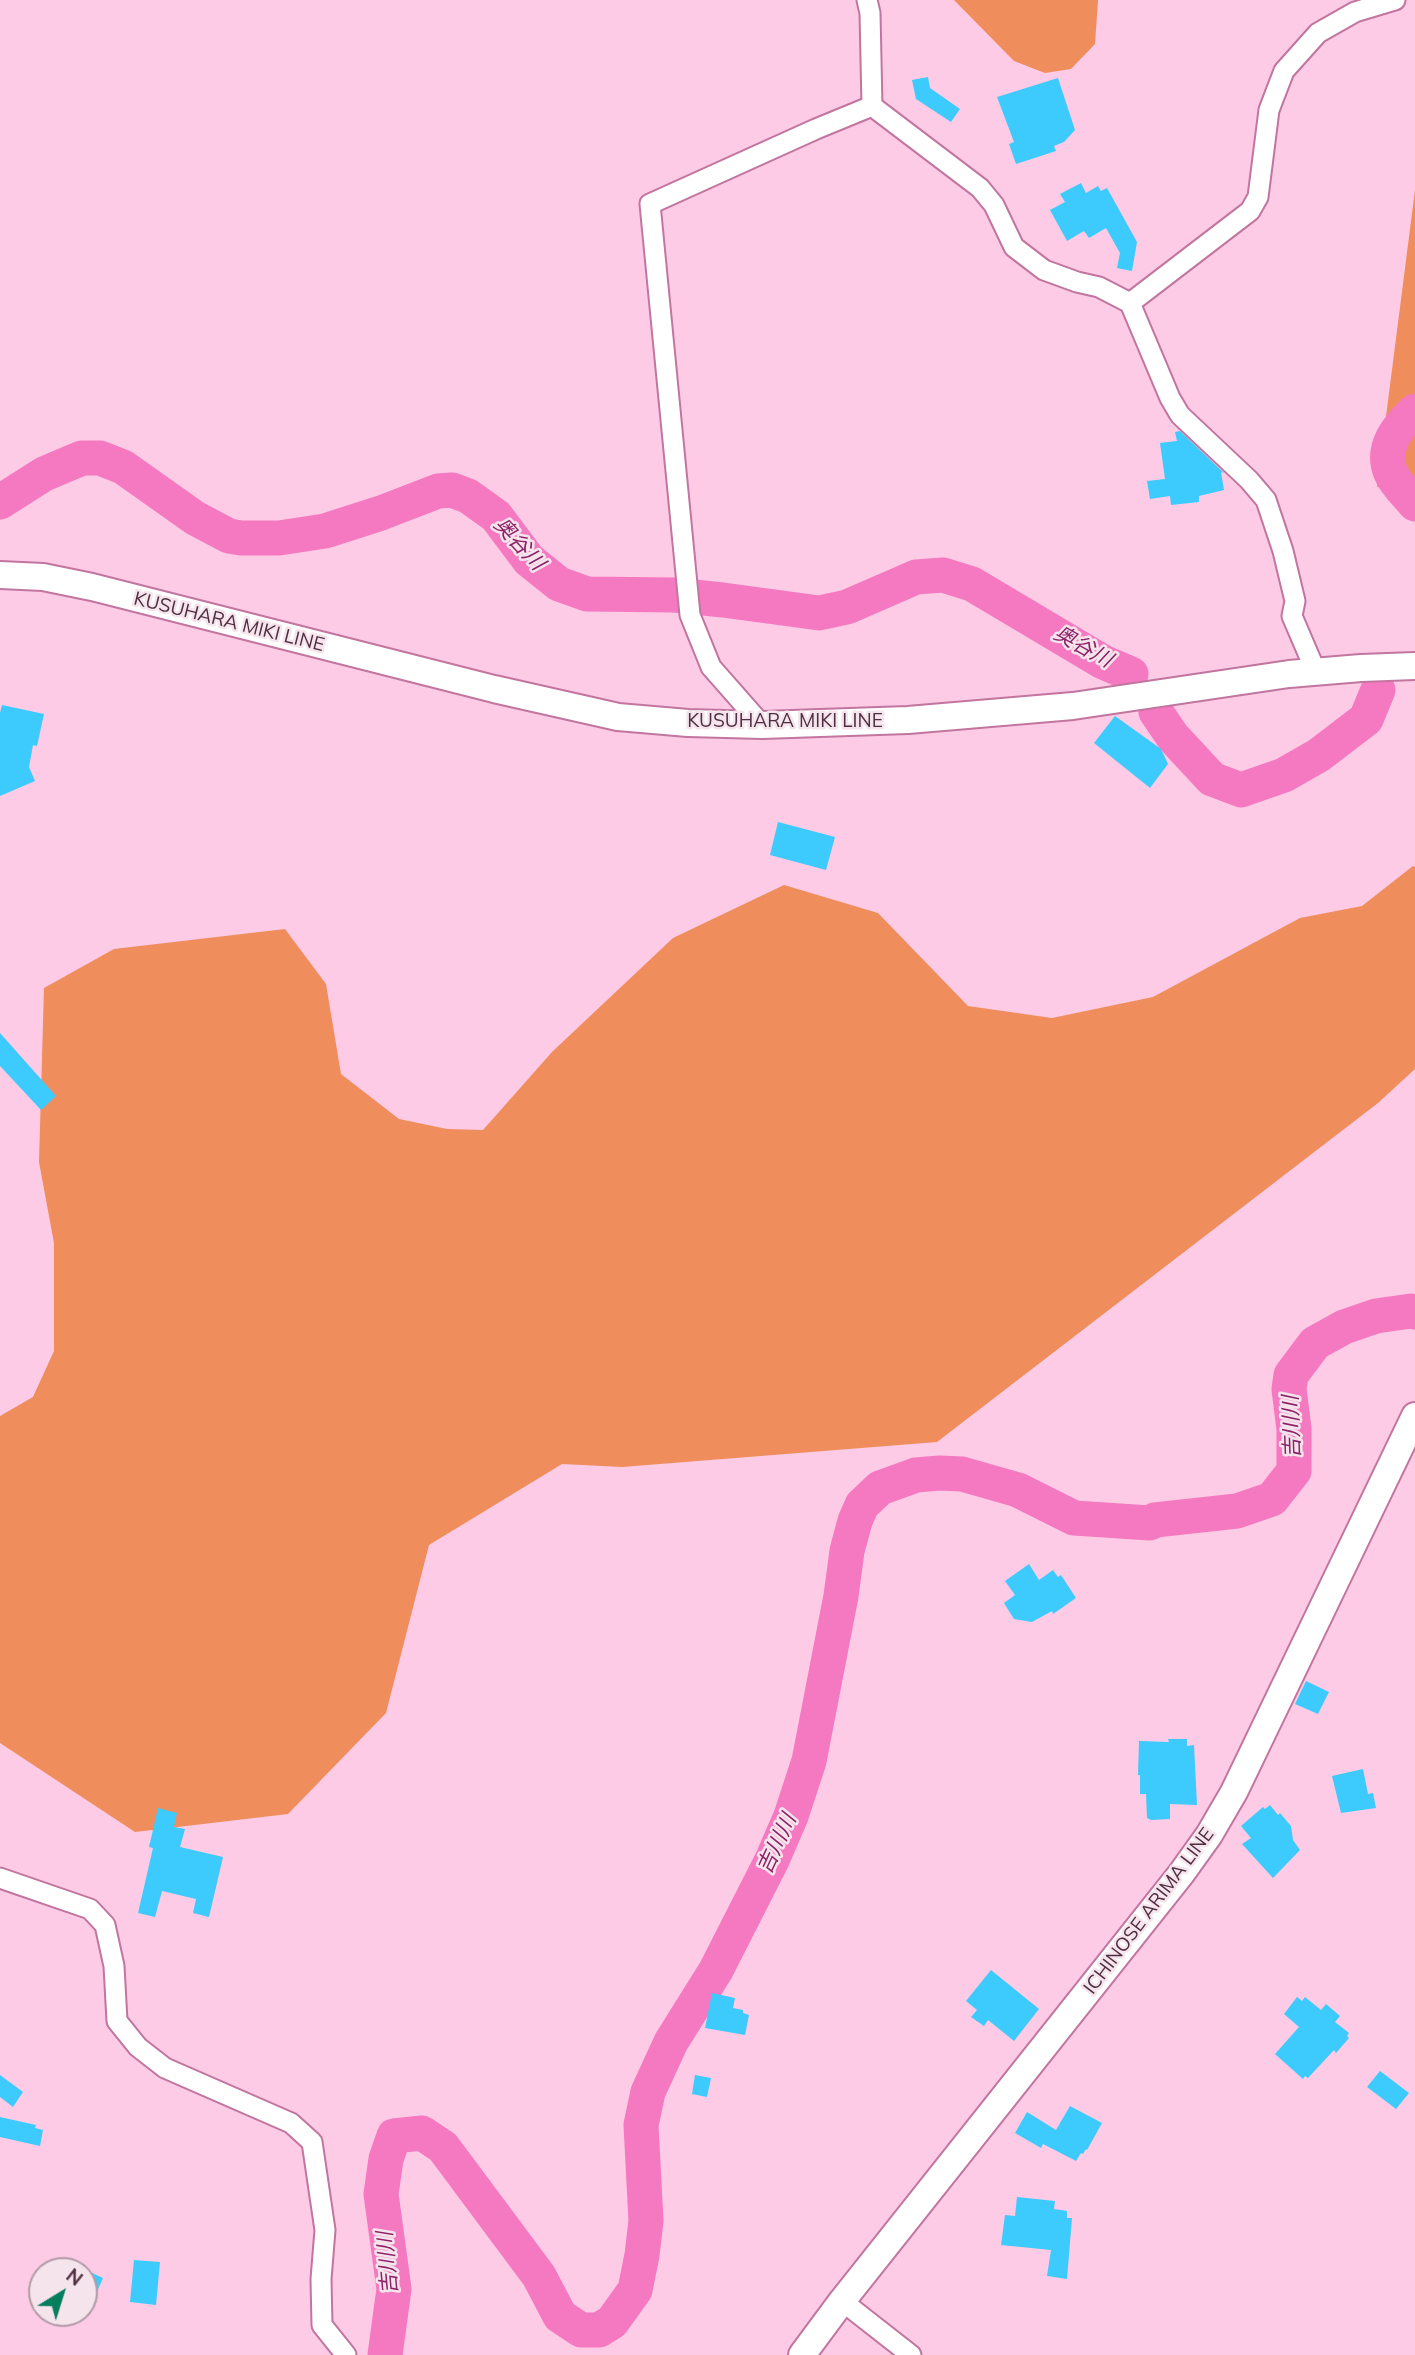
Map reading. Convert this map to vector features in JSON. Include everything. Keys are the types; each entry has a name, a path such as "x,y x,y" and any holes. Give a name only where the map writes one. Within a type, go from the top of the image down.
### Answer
{"main road":[{"name":"KUSUHARA MIKI LINE","path":"0,575 43,577 92,587 618,717 688,723 762,725 908,720 1073,706 1235,681 1315,672 1415,666"},
{"name":"ICHINOSE ARIMA LINE","path":"802,2355 1209,1835 1234,1792 1415,1416"}],"street":[{"path":"867,0 870,13 872,106"},
{"path":"1130,303 1250,211 1258,197 1269,110 1284,71 1318,33 1355,12 1395,0"},
{"path":"872,106 980,188 994,205 1014,247 1044,270 1099,288 1130,303 1170,398 1180,415 1266,500 1283,551 1295,601 1292,616 1315,672"},
{"path":"762,725 710,667 690,615 650,204 872,106"},
{"path":"0,1878 90,1909 104,1925 114,1966 117,2021 138,2047 164,2068 290,2123 312,2142 325,2230 321,2279 322,2325 346,2355"},
{"path":"842,2301 911,2355"}],"shaded area":[{"path":"954,0 1098,0 1095,44 1071,69 1045,73 1014,61"},
{"path":"1415,190 1415,490 1377,487"},
{"path":"1413,866 1415,1069 1378,1103 937,1442 622,1467 562,1464 429,1545 386,1713 288,1814 135,1832 0,1743 0,1416 33,1397 54,1351 54,1243 39,1162 44,988 114,949 285,929 326,984 341,1074 399,1119 447,1129 483,1130 552,1052 673,938 784,885 878,913 968,1006 1052,1018 1153,997 1300,918 1362,906"}],"building":[{"path":"928,77 930,88 960,109 951,122 916,99 912,80"},
{"path":"1058,78 1075,130 1064,142 1054,146 1056,151 1016,164 1009,144 1014,142 997,97"},
{"path":"1081,183 1086,193 1098,186 1101,191 1107,188 1137,242 1132,271 1117,268 1120,253 1106,228 1089,238 1084,231 1067,241 1050,210 1065,202 1060,194"},
{"path":"1180,431 1224,473 1221,472 1224,490 1199,496 1199,502 1171,505 1170,496 1150,499 1147,481 1165,479 1160,443 1177,441 1175,432"},
{"path":"2,705 44,714 37,746 33,745 29,767 35,781 0,796 0,713"},
{"path":"1115,716 1161,749 1168,764 1150,788 1094,743"},
{"path":"778,822 835,837 826,870 770,855"},
{"path":"0,1033 56,1096 41,1110 0,1066"},
{"path":"1029,1564 1039,1580 1053,1570 1058,1577 1061,1575 1076,1598 1053,1614 1052,1611 1032,1622 1014,1619 1004,1603 1015,1595 1005,1581"},
{"path":"1306,1681 1329,1692 1318,1714 1295,1704"},
{"path":"1168,1739 1187,1739 1187,1746 1194,1745 1197,1805 1170,1804 1170,1819 1151,1820 1147,1818 1146,1794 1140,1794 1139,1741 1169,1742"},
{"path":"1363,1769 1368,1794 1373,1793 1376,1808 1341,1813 1332,1776"},
{"path":"1270,1805 1291,1826 1293,1840 1300,1850 1273,1878 1242,1844 1251,1838 1241,1826 1263,1807 1265,1809"},
{"path":"158,1808 177,1813 174,1827 185,1829 180,1847 223,1857 209,1917 193,1913 196,1899 162,1891 155,1917 138,1913 153,1848 149,1847"},
{"path":"991,1970 1039,2009 1014,2041 988,2020 984,2026 971,2017 977,2010 966,2001"},
{"path":"712,1993 735,1998 733,2008 743,2010 743,2013 749,2015 745,2035 705,2028"},
{"path":"1297,1997 1302,2001 1305,1997 1321,2010 1326,2004 1340,2016 1335,2022 1349,2033 1349,2038 1336,2053 1334,2050 1308,2078 1305,2076 1303,2079 1275,2054 1299,2027 1284,2014"},
{"path":"1380,2071 1409,2093 1396,2109 1367,2087"},
{"path":"0,2075 23,2092 13,2107 0,2097"},
{"path":"695,2075 711,2078 707,2097 692,2094"},
{"path":"1070,2106 1102,2123 1087,2150 1081,2153 1076,2161 1043,2144 1041,2148 1015,2133 1027,2112 1056,2130"},
{"path":"0,2117 36,2125 35,2128 43,2130 40,2146 0,2137"},
{"path":"1017,2197 1055,2201 1054,2209 1067,2211 1067,2218 1072,2218 1067,2279 1047,2276 1051,2250 1001,2245 1005,2215 1015,2216"},
{"path":"134,2260 160,2262 156,2305 130,2302"},
{"path":"98,2276 103,2278 98,2289"}],"waterway":[{"name":"奥谷川","path":"1415,411 1392,439 1388,455 1393,477 1415,504"},
{"name":"奥谷川","path":"0,502 44,474 82,458 100,458 123,467 195,518 229,536 279,538 325,531 438,491 452,490 468,496 496,516 529,560 559,584 587,594 674,595 819,613 847,607 916,577 943,575 972,584 1103,662 1131,674"},
{"name":"奥谷川","path":"1156,712 1173,737 1212,779 1241,790 1284,775 1319,755 1366,719 1378,690"},
{"name":"吉川川","path":"385,2355 394,2289 381,2194 386,2159 394,2136 422,2133 443,2147 539,2276 560,2316 581,2330 599,2330 612,2322 635,2290 646,2221 641,2125 648,2092 671,2042 716,1970 772,1860 791,1816 809,1761 841,1596 847,1551 862,1505 880,1488 916,1475 940,1473 962,1474 1018,1490 1074,1518 1150,1523 1155,1520 1237,1511 1272,1499 1294,1471 1294,1429 1289,1389 1291,1375 1315,1343 1344,1327 1376,1316 1415,1312"}]}
